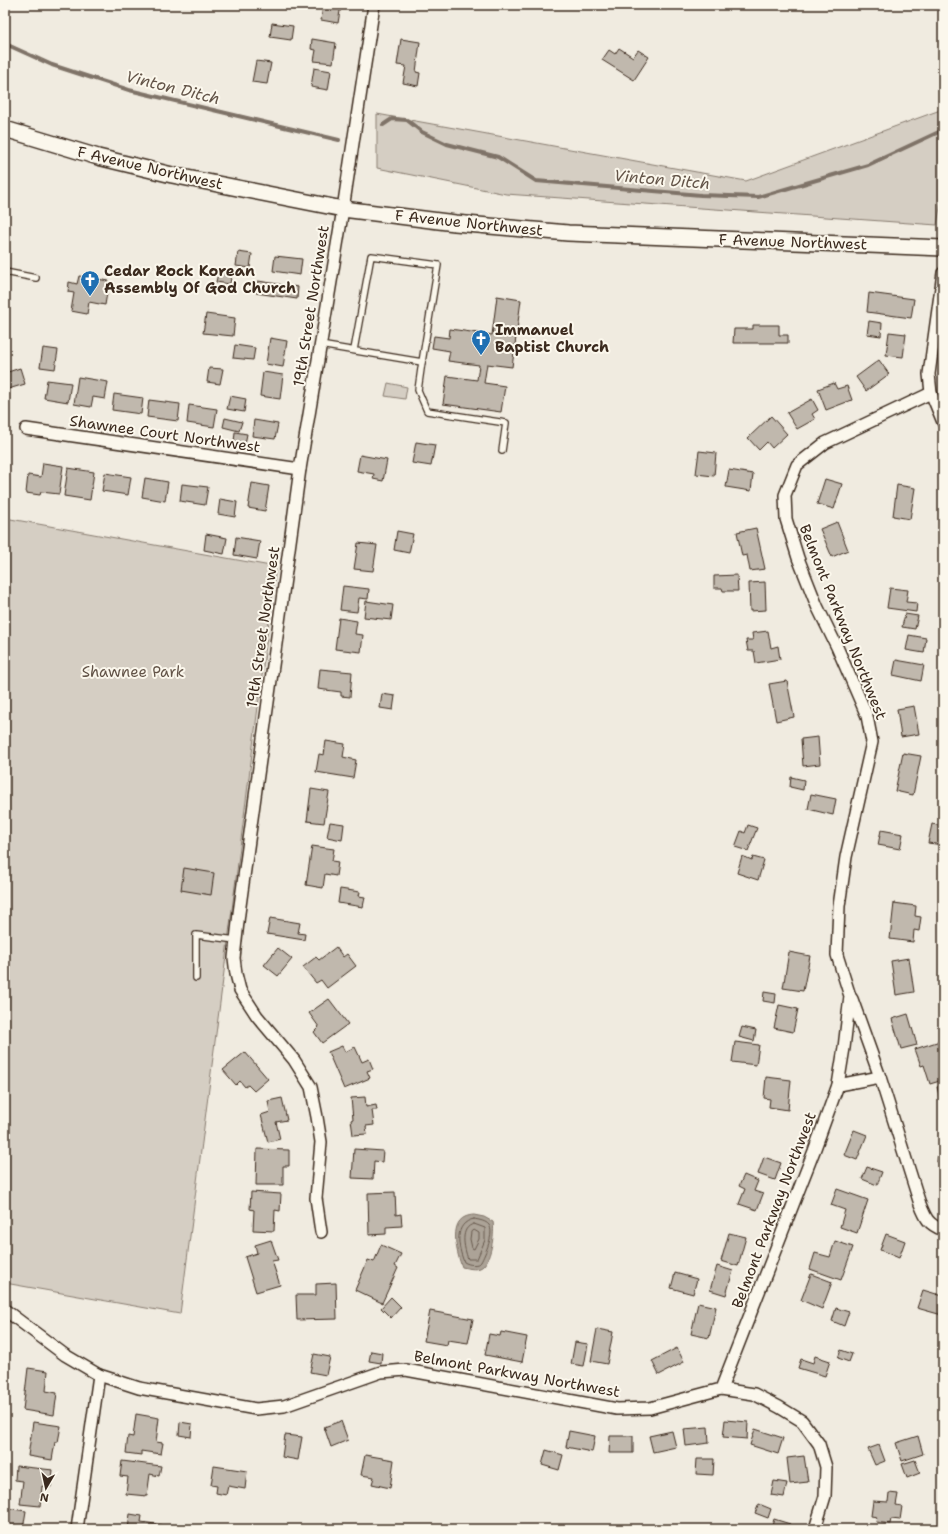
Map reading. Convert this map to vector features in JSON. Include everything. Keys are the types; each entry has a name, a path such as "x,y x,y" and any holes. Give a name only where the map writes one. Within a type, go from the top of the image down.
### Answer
{"main road":[{"name":"F Avenue Northwest","path":"5,129 98,157 172,175 343,208 455,223 568,233 943,248"}],"street":[{"name":"19th Street Northwest","path":"321,1232 316,1198 321,1142 311,1087 294,1060 257,1016 240,990 234,958 300,469 343,208 374,5"},
{"path":"943,273 929,374 930,393 943,422"},
{"name":"Belmont Parkway Northwest","path":"5,1310 65,1355 99,1375 139,1388 256,1409 284,1406 381,1372 406,1370 617,1409 650,1408 721,1389 814,1151 838,1084 850,996 837,955 840,906 846,858 872,742 867,716 837,647 817,606 798,558 786,519 785,495 797,465 825,444 930,393"},
{"name":"Shawnee Court Northwest","path":"26,429 300,469"},
{"path":"850,996 880,1077 920,1204 927,1220 935,1227 943,1230"},
{"path":"838,1084 880,1077"},
{"path":"77,1529 99,1375"},
{"path":"721,1389 754,1394 779,1407 802,1421 819,1444 826,1467 825,1496 815,1529"}],"lane":[{"path":"354,350 371,256 438,265 418,390 427,411 506,424 502,451"},
{"path":"5,272 36,278"},
{"path":"320,345 422,362"},
{"path":"196,978 196,935 236,940"}],"green space":[{"path":"943,109 943,189 937,225 506,194 377,168 377,114 746,181"},
{"path":"388,383 407,387 405,399 385,396"},
{"name":"Shawnee Park","path":"5,518 276,567 180,1314 5,1283"}],"water":[{"path":"470,1215 484,1217 493,1222 493,1240 487,1261 484,1265 480,1268 471,1269 462,1267 458,1255 456,1232 460,1221"}],"building":[{"path":"323,5 341,5 338,23 321,20"},
{"path":"272,23 293,26 291,40 270,37"},
{"path":"312,39 336,43 333,63 314,61 316,50 311,49"},
{"path":"401,39 420,42 416,72 420,73 418,86 403,83 406,66 397,65"},
{"path":"619,48 633,57 638,50 649,57 634,80 602,60 609,50 615,54"},
{"path":"256,61 271,63 267,84 252,82"},
{"path":"314,68 331,71 328,90 311,87"},
{"path":"238,252 252,254 250,268 236,266"},
{"path":"275,256 302,259 300,275 273,271"},
{"path":"219,269 232,271 230,284 216,282"},
{"name":"Cedar Rock Korean Assembly Of God Church","path":"79,276 109,281 105,305 89,302 87,314 71,311 74,293 68,292 69,282 77,284"},
{"path":"258,281 298,287 297,299 256,293"},
{"path":"869,293 914,299 911,318 867,312"},
{"name":"Immanuel Baptist Church","path":"497,296 521,300 512,367 487,364 484,383 505,386 501,412 443,404 447,376 477,380 479,365 448,361 450,351 432,348 434,336 449,338 450,329 492,335"},
{"path":"206,314 235,318 233,336 203,333"},
{"path":"869,321 882,323 881,336 867,334"},
{"path":"753,325 779,325 779,335 788,335 788,343 733,343 734,329 753,329"},
{"path":"889,332 906,334 903,357 886,355"},
{"path":"270,338 287,341 283,367 266,364"},
{"path":"235,345 255,348 253,360 233,358"},
{"path":"43,348 58,350 55,369 40,367"},
{"path":"879,360 889,374 866,391 856,377"},
{"path":"20,368 25,384 5,390 5,373"},
{"path":"209,368 223,369 220,384 207,382"},
{"path":"263,372 283,375 280,399 260,396"},
{"path":"78,377 108,382 105,399 93,397 91,407 74,404"},
{"path":"47,380 71,383 68,402 44,398"},
{"path":"834,383 837,389 847,386 852,400 826,410 818,389"},
{"path":"114,394 143,398 141,414 112,410"},
{"path":"230,396 246,399 244,412 227,409"},
{"path":"812,399 818,410 812,414 815,419 797,429 787,413"},
{"path":"149,400 180,404 178,421 147,417"},
{"path":"189,405 217,409 214,427 187,423"},
{"path":"771,416 787,434 772,448 767,442 759,450 748,438"},
{"path":"225,418 242,422 239,431 223,427"},
{"path":"254,420 278,424 275,439 252,436"},
{"path":"235,432 247,434 245,444 234,442"},
{"path":"416,442 435,445 431,466 412,463"},
{"path":"699,451 716,453 714,476 696,474"},
{"path":"360,455 387,460 383,481 373,479 374,474 357,471"},
{"path":"43,463 63,466 59,494 41,492 40,495 26,493 28,475 41,477"},
{"path":"68,468 94,472 90,500 64,496"},
{"path":"729,470 753,474 751,491 726,487"},
{"path":"105,473 131,477 128,495 102,491"},
{"path":"145,478 168,482 165,501 142,497"},
{"path":"825,479 842,484 834,509 817,504"},
{"path":"252,483 269,486 265,511 248,508"},
{"path":"182,484 208,487 205,505 180,501"},
{"path":"897,485 915,488 910,519 893,516"},
{"path":"220,499 237,502 235,517 218,514"},
{"path":"837,522 848,550 832,557 820,529"},
{"path":"756,528 765,569 750,571 747,555 742,556 737,532"},
{"path":"397,531 413,534 409,553 394,550"},
{"path":"206,534 227,538 224,554 204,550"},
{"path":"236,537 260,541 257,559 234,555"},
{"path":"358,543 377,545 373,571 354,569"},
{"path":"737,575 738,591 723,591 722,588 714,588 714,576"},
{"path":"765,582 766,610 750,611 749,583"},
{"path":"343,586 369,589 368,599 359,598 357,612 340,610"},
{"path":"890,588 908,590 906,602 917,603 916,612 887,608"},
{"path":"366,601 393,605 391,620 364,617"},
{"path":"905,614 918,616 915,629 902,627"},
{"path":"339,618 357,621 355,634 363,635 361,652 335,649"},
{"path":"768,631 771,648 778,646 780,659 756,663 754,651 748,651 746,640 753,640 752,633"},
{"path":"909,635 926,638 924,653 906,650"},
{"path":"896,660 924,665 921,681 893,675"},
{"path":"320,669 352,672 350,697 341,696 341,692 318,689"},
{"path":"787,681 794,717 776,721 769,684"},
{"path":"382,694 395,696 393,710 380,708"},
{"path":"914,706 919,734 901,737 897,709"},
{"path":"818,737 820,764 803,766 801,739"},
{"path":"326,741 345,744 343,757 356,760 353,778 316,772 319,754 324,755"},
{"path":"903,753 921,756 913,795 895,791"},
{"path":"791,777 804,780 803,790 790,787"},
{"path":"311,789 329,792 324,823 307,821"},
{"path":"811,794 836,799 833,815 808,809"},
{"path":"330,822 344,824 342,840 327,837"},
{"path":"932,824 943,826 943,845 928,843"},
{"path":"748,825 757,828 748,851 735,847 741,831 745,833"},
{"path":"881,830 903,834 900,849 878,845"},
{"path":"312,846 334,849 332,861 338,862 336,876 325,874 323,888 306,885"},
{"path":"742,856 752,860 753,857 764,860 758,880 737,873"},
{"path":"184,868 214,873 211,895 181,890"},
{"path":"340,889 360,892 359,896 365,897 363,907 338,903"},
{"path":"894,903 916,906 915,916 921,917 919,931 914,930 913,942 890,939"},
{"path":"270,918 300,923 298,933 305,934 304,940 267,934"},
{"path":"336,947 343,957 347,954 356,966 327,988 321,980 316,983 303,967 316,957 319,960"},
{"path":"278,948 292,959 278,976 264,965"},
{"path":"789,952 810,956 803,991 783,988"},
{"path":"909,958 914,992 896,995 891,961"},
{"path":"764,992 776,994 775,1003 763,1001"},
{"path":"329,999 348,1024 322,1043 314,1032 319,1027 309,1013"},
{"path":"779,1005 798,1009 793,1032 774,1028"},
{"path":"908,1014 917,1045 901,1049 892,1019"},
{"path":"742,1027 756,1030 754,1041 739,1037"},
{"path":"943,1040 943,1080 930,1084 924,1065 921,1066 915,1049"},
{"path":"735,1042 759,1045 756,1065 732,1062"},
{"path":"342,1046 345,1052 355,1047 362,1062 369,1059 373,1069 367,1071 370,1078 344,1089 328,1052"},
{"path":"245,1052 268,1079 254,1091 248,1085 245,1087 240,1081 236,1085 223,1070"},
{"path":"766,1077 791,1080 788,1110 769,1107 770,1099 764,1098"},
{"path":"943,1086 943,1112 937,1087"},
{"path":"365,1097 366,1107 376,1105 377,1110 372,1110 374,1125 366,1126 367,1134 353,1135 351,1098"},
{"path":"282,1098 287,1120 276,1122 280,1139 268,1142 261,1115 270,1112 268,1101"},
{"path":"854,1130 867,1135 857,1160 844,1155"},
{"path":"257,1149 289,1150 289,1166 283,1166 283,1185 256,1185"},
{"path":"354,1149 383,1151 382,1162 374,1161 373,1179 352,1178"},
{"path":"938,1152 943,1152 943,1163 937,1162"},
{"path":"764,1157 781,1163 775,1180 758,1174"},
{"path":"867,1167 882,1172 877,1185 862,1179"},
{"path":"744,1175 758,1181 754,1191 763,1194 757,1210 739,1204 745,1189 739,1186"},
{"path":"837,1189 868,1200 857,1233 840,1227 845,1210 831,1205"},
{"path":"251,1192 281,1194 280,1211 275,1210 274,1231 253,1230 254,1210 250,1209"},
{"path":"395,1192 396,1215 401,1214 402,1226 386,1227 386,1234 369,1235 368,1193"},
{"path":"729,1233 746,1237 738,1266 721,1261"},
{"path":"886,1234 905,1241 899,1258 880,1250"},
{"path":"271,1240 278,1260 272,1261 280,1285 256,1292 245,1257 257,1253 255,1245"},
{"path":"835,1241 853,1247 841,1280 810,1269 815,1253 830,1257"},
{"path":"381,1245 401,1254 395,1266 398,1268 382,1303 355,1290 368,1260 374,1262"},
{"path":"717,1266 733,1271 726,1295 710,1290"},
{"path":"675,1273 697,1279 693,1294 671,1288"},
{"path":"811,1274 832,1282 822,1309 801,1300"},
{"path":"336,1283 337,1319 297,1320 296,1295 316,1295 316,1284"},
{"path":"923,1290 943,1296 942,1315 917,1308"},
{"path":"391,1297 401,1307 391,1318 381,1308"},
{"path":"698,1303 716,1307 709,1338 691,1334"},
{"path":"836,1308 849,1312 844,1326 832,1321"},
{"path":"430,1311 473,1319 468,1343 448,1340 447,1345 424,1341"},
{"path":"597,1329 613,1332 607,1364 591,1361"},
{"path":"501,1332 527,1337 522,1362 485,1355 489,1334 500,1336"},
{"path":"575,1342 588,1344 584,1366 571,1364"},
{"path":"677,1348 684,1362 659,1375 652,1361"},
{"path":"841,1350 852,1354 849,1362 838,1358"},
{"path":"371,1351 382,1353 381,1363 369,1361"},
{"path":"314,1354 330,1357 326,1375 310,1372"},
{"path":"815,1356 830,1361 825,1376 798,1368 801,1359 813,1363"},
{"path":"28,1368 48,1371 46,1391 57,1393 54,1415 23,1410"},
{"path":"136,1414 159,1418 156,1442 163,1443 161,1454 141,1451 141,1455 126,1453 128,1436 133,1437"},
{"path":"725,1420 748,1422 747,1439 723,1437"},
{"path":"341,1421 348,1440 331,1447 324,1427"},
{"path":"33,1422 61,1426 58,1442 55,1442 52,1460 28,1456"},
{"path":"180,1422 192,1424 191,1437 179,1435"},
{"path":"708,1427 709,1443 686,1446 684,1429"},
{"path":"755,1429 783,1438 778,1454 750,1445"},
{"path":"569,1431 595,1436 592,1452 566,1447"},
{"path":"672,1431 676,1447 653,1452 649,1436"},
{"path":"285,1435 302,1437 298,1460 282,1457"},
{"path":"610,1436 633,1436 633,1453 609,1453"},
{"path":"918,1436 923,1454 902,1461 896,1443"},
{"path":"879,1445 885,1461 875,1465 868,1449"},
{"path":"546,1450 563,1455 559,1470 542,1465"},
{"path":"365,1455 394,1460 390,1488 372,1484 374,1477 361,1475"},
{"path":"804,1456 808,1482 790,1484 787,1458"},
{"path":"697,1459 714,1459 713,1475 696,1474"},
{"path":"915,1460 920,1473 907,1478 902,1464"},
{"path":"122,1461 161,1466 159,1476 150,1474 147,1496 126,1494 128,1477 120,1476"},
{"path":"16,1466 53,1470 51,1487 42,1486 40,1506 20,1504 23,1481 15,1480"},
{"path":"214,1466 247,1471 245,1489 228,1486 226,1495 216,1493 217,1486 211,1485"},
{"path":"774,1481 787,1483 784,1497 771,1495"},
{"path":"889,1493 898,1494 896,1505 902,1506 900,1520 891,1519 890,1524 876,1522 877,1517 871,1516 873,1501 888,1502"},
{"path":"759,1504 771,1509 768,1518 755,1513"},
{"path":"6,1508 26,1511 23,1529 5,1529"},
{"path":"130,1514 142,1516 141,1522 162,1525 162,1529 128,1529"},
{"path":"774,1519 790,1524 788,1529 771,1529"}],"waterway":[{"name":"Vinton Ditch","path":"5,45 52,65 129,90 339,140"},
{"name":"Vinton Ditch","path":"383,125 392,119 407,120 422,132 447,144 498,157 536,181 701,195 758,197 868,165 943,130"}],"place":[{"name":"Cedar Rock Korean Assembly Of God Church","path":"90,297"},
{"name":"Immanuel Baptist Church","path":"481,356"}]}
